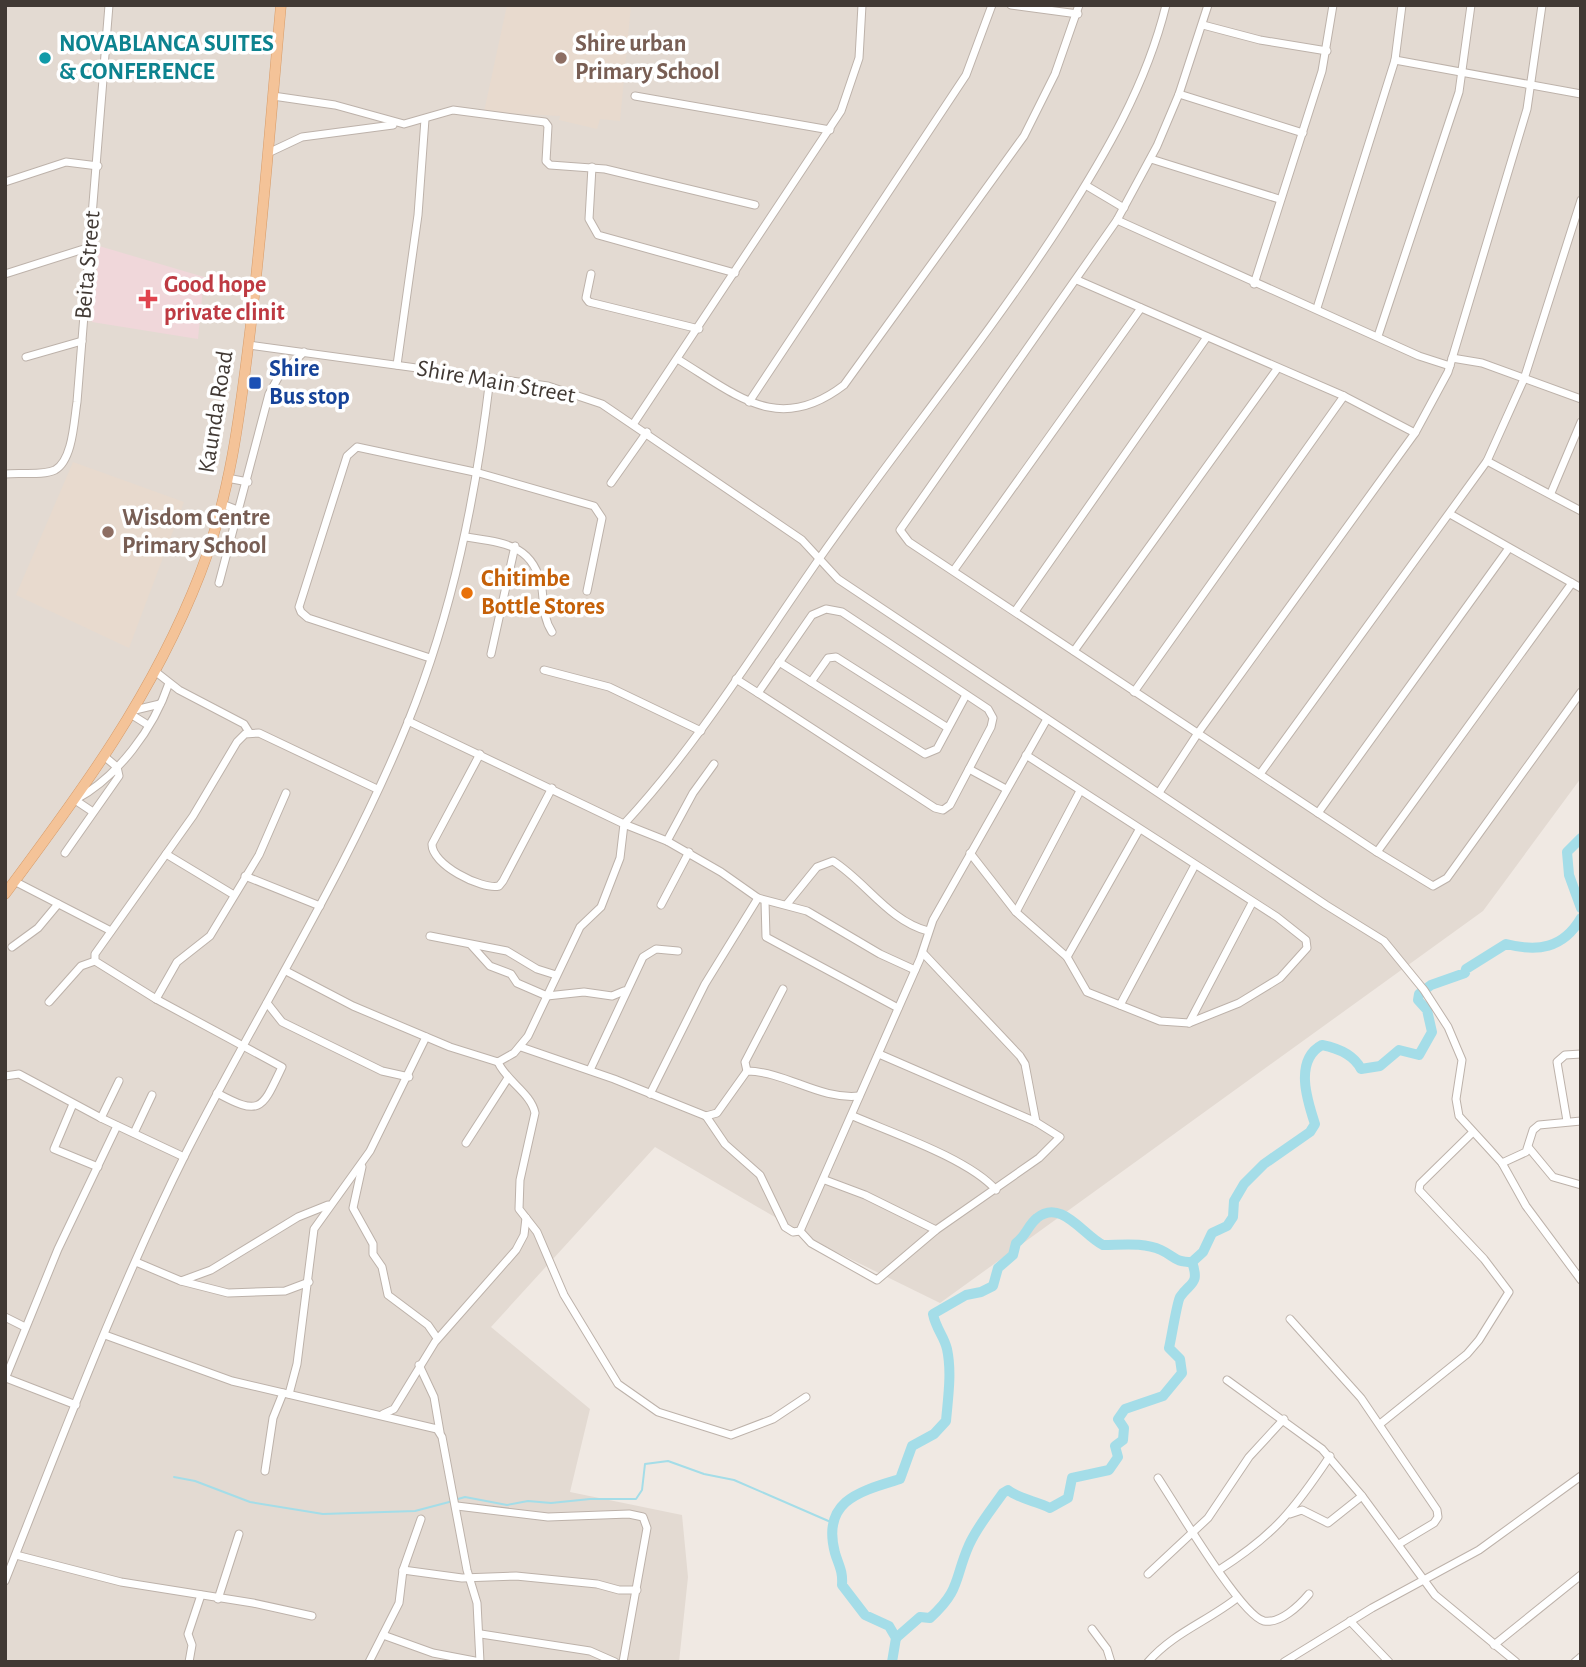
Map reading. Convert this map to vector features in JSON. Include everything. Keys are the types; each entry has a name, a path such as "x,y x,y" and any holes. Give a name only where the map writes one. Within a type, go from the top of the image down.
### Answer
{"main road":[{"name":"Kaunda Road","path":"5,894 75,800 134,713 156,672 200,573 222,504 241,413 281,5"}],"street":[{"name":"Beita Street","path":"5,474 53,471 60,466 68,445 77,402 109,5"},
{"path":"634,423 679,360 831,130 850,88 859,58 862,5"},
{"path":"749,402 966,75 992,5"},
{"path":"1011,5 1078,14"},
{"path":"679,360 749,402 776,410 803,408 831,395 857,371 1024,136 1055,74 1079,5"},
{"path":"499,1062 520,1047 580,928 601,907 612,884 625,838 624,824 701,731 818,561 1025,280 1087,186 1128,110 1166,5"},
{"path":"1208,5 1179,94 1151,159 1117,220 900,530 909,542 1016,610 1134,692 1377,852 1433,886 1442,882 1581,692"},
{"path":"1254,284 1327,51 1333,5"},
{"path":"1317,308 1395,60 1402,5"},
{"path":"1378,336 1464,72 1471,5"},
{"path":"1160,791 1198,733 1415,433 1451,362 1532,86 1542,5"},
{"path":"1203,26 1260,40 1327,51"},
{"path":"1395,60 1581,94"},
{"path":"1179,94 1303,133"},
{"path":"273,96 335,105 404,124"},
{"path":"635,96 831,130"},
{"path":"268,153 302,137 404,124 425,119 443,110 453,110 545,122 548,126 548,164 592,167 755,205"},
{"path":"397,365 418,215 425,119"},
{"path":"1151,159 1279,199"},
{"path":"5,182 66,162 98,166"},
{"path":"592,167 589,219 598,235 735,273"},
{"path":"1087,186 1124,208"},
{"path":"1259,774 1487,461 1524,379 1581,200"},
{"path":"1117,220 1254,284 1317,308 1419,356 1451,362 1469,359 1581,399"},
{"path":"5,274 90,247"},
{"path":"592,274 586,298 589,302 699,329"},
{"path":"1077,280 1344,396 1415,433"},
{"path":"954,570 1141,308"},
{"path":"1016,610 1208,337"},
{"path":"26,357 82,341"},
{"name":"Shire Main Street","path":"248,345 491,379 577,394 602,404 634,423 802,540 818,561 838,579 1384,941 1424,990 1459,1050 1463,1068 1456,1108 1472,1133 1502,1163 1526,1206 1581,1280"},
{"path":"219,583 248,482 268,394 279,376 305,352"},
{"path":"1074,651 1277,369"},
{"path":"5,1581 105,1335 184,1157 243,1043 286,971 320,906 408,721 467,537 479,472 491,379"},
{"path":"1134,692 1344,396"},
{"path":"1550,493 1581,422"},
{"path":"611,483 647,432"},
{"path":"430,658 308,618 299,607 351,450 363,446 479,472 582,501 600,511 600,533 587,591"},
{"path":"1487,461 1581,511"},
{"path":"228,478 248,482"},
{"path":"222,504 240,511"},
{"path":"1450,514 1581,588"},
{"path":"467,537 515,547 537,571 545,618 552,632"},
{"path":"491,654 515,547"},
{"path":"1318,813 1509,548"},
{"path":"1377,852 1572,583"},
{"path":"736,679 935,808 943,810 950,805 993,718 988,709 835,610 826,609 812,615 758,693"},
{"path":"811,682 828,658 836,657 948,728"},
{"path":"779,662 921,753 933,752 966,695"},
{"path":"544,670 609,687 701,731"},
{"path":"156,672 169,683 244,724 249,732"},
{"path":"93,812 75,800 90,792 117,766 148,725 161,704 169,683"},
{"path":"134,713 161,704"},
{"path":"134,713 148,725"},
{"path":"800,1231 825,1180 923,953 928,931 1046,719"},
{"path":"408,721 624,824 667,841 689,852 761,900 787,904 822,918 880,954 915,970"},
{"path":"95,961 95,954 111,930 204,800 237,742 249,732 259,733 377,789"},
{"path":"480,754 432,844 432,850 439,862 485,886 499,886 503,881 552,788"},
{"path":"970,853 1016,912 1067,957 1087,992 1160,1021 1189,1023 1239,1003 1280,978 1308,945 1277,917 1026,755"},
{"path":"65,853 119,776 117,766 105,757"},
{"path":"667,841 682,811 714,764"},
{"path":"969,769 1006,789"},
{"path":"1016,912 1080,790"},
{"path":"156,999 171,969 190,951 205,943 259,855 286,793"},
{"path":"1067,957 1139,830"},
{"path":"661,905 689,852"},
{"path":"166,854 234,895"},
{"path":"787,904 817,867 834,861 890,910 912,925 928,931"},
{"path":"1120,1005 1195,864"},
{"path":"245,876 320,906"},
{"path":"14,881 111,930"},
{"path":"761,900 766,937 898,1008"},
{"path":"650,1094 705,984 761,900"},
{"path":"1189,1023 1252,903"},
{"path":"12,947 38,928 58,904"},
{"path":"430,936 507,951 537,969 556,975"},
{"path":"472,946 491,966 511,974 517,984 547,996 589,992 612,996 624,991"},
{"path":"590,1070 624,991 643,957 656,949 678,951"},
{"path":"923,953 1020,1056 1025,1064 1036,1122"},
{"path":"95,961 156,999 243,1043 282,1067 260,1107 243,1107 217,1093"},
{"path":"49,1002 81,966 95,961"},
{"path":"286,971 353,1006 426,1037 499,1062 508,1078 533,1105 535,1113 518,1191 519,1209 537,1232 550,1266 583,1331 605,1359 618,1384 658,1412 731,1435 774,1419 806,1397"},
{"path":"706,1116 717,1113 747,1072 745,1062 783,989"},
{"path":"267,1003 282,1022 382,1071 409,1077"},
{"path":"426,1037 409,1077 366,1158 355,1188 353,1208 373,1244 373,1254 382,1267 388,1295 428,1325 437,1340"},
{"path":"520,1047 590,1070 706,1116 725,1144 760,1175 785,1227 793,1232 800,1231"},
{"path":"800,1231 811,1243 877,1280 936,1230 996,1190 1059,1140 1057,1132 879,1054"},
{"path":"1567,1121 1558,1062 1565,1055 1581,1055"},
{"path":"747,1072 786,1079 825,1094 859,1096"},
{"path":"5,1076 19,1074 73,1104 184,1157"},
{"path":"466,1143 508,1078"},
{"path":"101,1118 119,1081"},
{"path":"134,1133 152,1096"},
{"path":"73,1104 54,1149 98,1167"},
{"path":"853,1116 968,1168 986,1178 996,1190"},
{"path":"1502,1163 1529,1148 1531,1134 1539,1125 1581,1121"},
{"path":"76,1405 6,1379 25,1326 117,1126"},
{"path":"1380,1424 1467,1354 1509,1292 1484,1259 1419,1190 1420,1184 1472,1133"},
{"path":"1529,1148 1553,1177 1581,1185"},
{"path":"265,1471 273,1418 286,1394 297,1364 314,1228 366,1158"},
{"path":"825,1180 865,1195 936,1230"},
{"path":"181,1281 211,1270 298,1217 330,1204"},
{"path":"381,1415 397,1405 419,1365 437,1340 516,1250 524,1235 526,1219"},
{"path":"136,1262 181,1281 228,1293 285,1291 309,1282"},
{"path":"5,1317 25,1326"},
{"path":"1290,1319 1380,1424 1438,1513 1434,1523 1399,1544"},
{"path":"105,1335 199,1371 286,1394 433,1427 440,1433"},
{"path":"383,1635 435,1658 480,1662 481,1634 477,1602 469,1577 434,1397 419,1365"},
{"path":"1227,1380 1284,1419 1329,1456 1399,1544 1435,1595 1516,1662"},
{"path":"1148,1574 1208,1518 1249,1457 1284,1419"},
{"path":"1219,1570 1266,1539 1289,1515 1329,1456"},
{"path":"1284,1662 1350,1621 1493,1541 1581,1476"},
{"path":"1158,1478 1237,1598 1255,1617 1272,1621 1289,1612 1309,1594"},
{"path":"1289,1515 1302,1510 1328,1523 1362,1496"},
{"path":"457,1506 548,1517 640,1515 646,1520 637,1590 623,1662"},
{"path":"369,1662 398,1603 403,1570 421,1519"},
{"path":"218,1599 239,1534"},
{"path":"16,1555 108,1580 312,1616"},
{"path":"403,1570 469,1577 523,1576 597,1584 619,1590 637,1590"},
{"path":"1494,1645 1581,1574"},
{"path":"189,1662 192,1645 188,1634 201,1595"},
{"path":"1148,1662 1185,1630 1218,1613 1237,1598"},
{"path":"1350,1621 1390,1662"},
{"path":"1092,1629 1107,1649 1111,1662"},
{"path":"481,1634 590,1651 615,1662"},
{"path":"1576,1662 1581,1657"}],"shaded area":[{"path":"5,5 1581,5 1581,778 1483,911 940,1303 828,1248 655,1147 491,1327 590,1409 570,1492 682,1515 688,1577 679,1662 5,1662"},
{"name":"Shire urban Primary School","path":"507,5 631,5 620,121 600,119 597,129 559,120 560,116 484,112"},
{"name":"Good hope private clinit","path":"99,246 204,277 198,339 92,322"},
{"name":"Wisdom Centre Primary School","path":"73,462 184,502 129,648 16,595"}],"waterway":[{"path":"1581,838 1567,852 1569,875 1581,908"},
{"path":"892,1662 896,1638 889,1626 865,1615 842,1585 832,1535 839,1509 871,1488 900,1479 912,1446 934,1434 946,1421 948,1358 946,1344 933,1314 966,1295 993,1286 998,1268 1013,1255 1016,1243 1034,1221 1046,1213 1055,1212 1072,1220 1103,1245 1147,1246 1161,1250 1178,1260 1192,1262 1203,1252 1212,1233 1227,1226 1233,1217 1234,1201 1244,1184 1264,1164 1310,1132 1315,1124 1305,1081 1305,1070 1313,1052 1322,1045 1333,1048 1350,1056 1361,1069 1380,1066 1399,1050 1419,1055 1432,1032 1427,1010 1418,1000 1419,994 1431,985 1465,973 1466,969 1506,944 1528,948 1558,942 1581,918"},
{"path":"896,1638 920,1617 930,1618 947,1600 972,1538 1003,1493 1008,1490 1050,1508 1068,1498 1072,1478 1109,1470 1118,1457 1115,1446 1123,1440 1124,1428 1118,1419 1125,1409 1163,1396 1182,1373 1180,1359 1169,1348 1180,1297 1194,1279 1192,1262"},
{"path":"458,1499 465,1497 507,1505 528,1501 551,1503 590,1499 636,1499 642,1490 645,1464 668,1461 704,1474 734,1480 833,1523"},
{"path":"174,1477 195,1481 250,1502 323,1514 415,1511 453,1501"}],"place":[{"name":"NOVABLANCA SUITES & CONFERENCE","path":"45,58"},
{"name":"Shire urban Primary School","path":"561,58"},
{"name":"Good hope private clinit","path":"148,299"},
{"name":"Shire Bus stop","path":"255,383"},
{"name":"Wisdom Centre Primary School","path":"108,532"},
{"name":"Chitimbe Bottle Stores","path":"467,593"}]}
